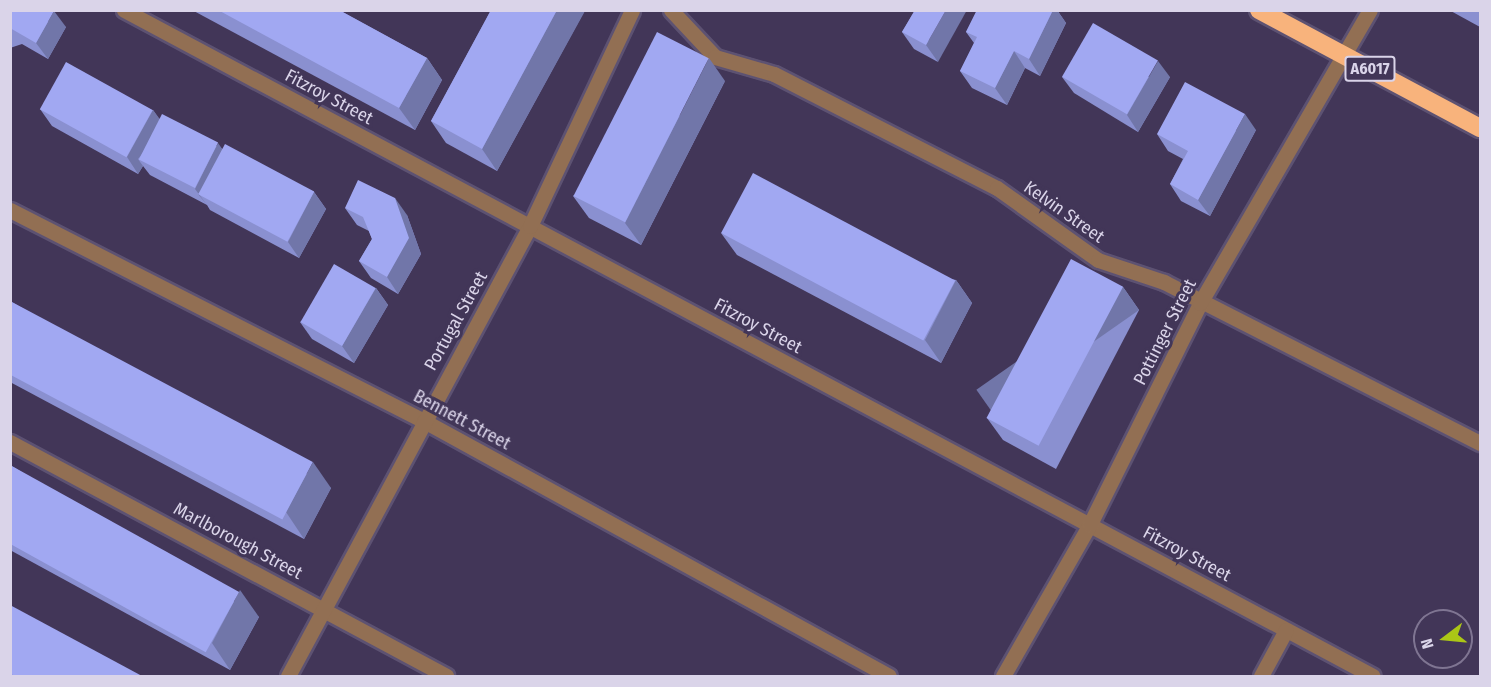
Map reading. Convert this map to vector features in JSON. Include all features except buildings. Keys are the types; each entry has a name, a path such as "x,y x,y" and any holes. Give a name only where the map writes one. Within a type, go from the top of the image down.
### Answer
{"highway":[{"name":"A6017","path":"1259,10 1480,128"}],"street":[{"name":"Fitzroy Street","path":"124,10 1373,676"},
{"name":"Portugal Street","path":"288,676 530,226 632,10"},
{"name":"Kelvin Street","path":"671,10 715,57 756,67 795,85 997,188 1098,261 1164,282 1200,303 1480,443"},
{"name":"Pottinger Street","path":"1003,676 1090,524 1200,303 1371,10"},
{"name":"Bennett Street","path":"10,210 424,420 889,676"},
{"name":"Marlborough Street","path":"10,442 446,676"},
{"path":"1261,676 1286,630"}]}
